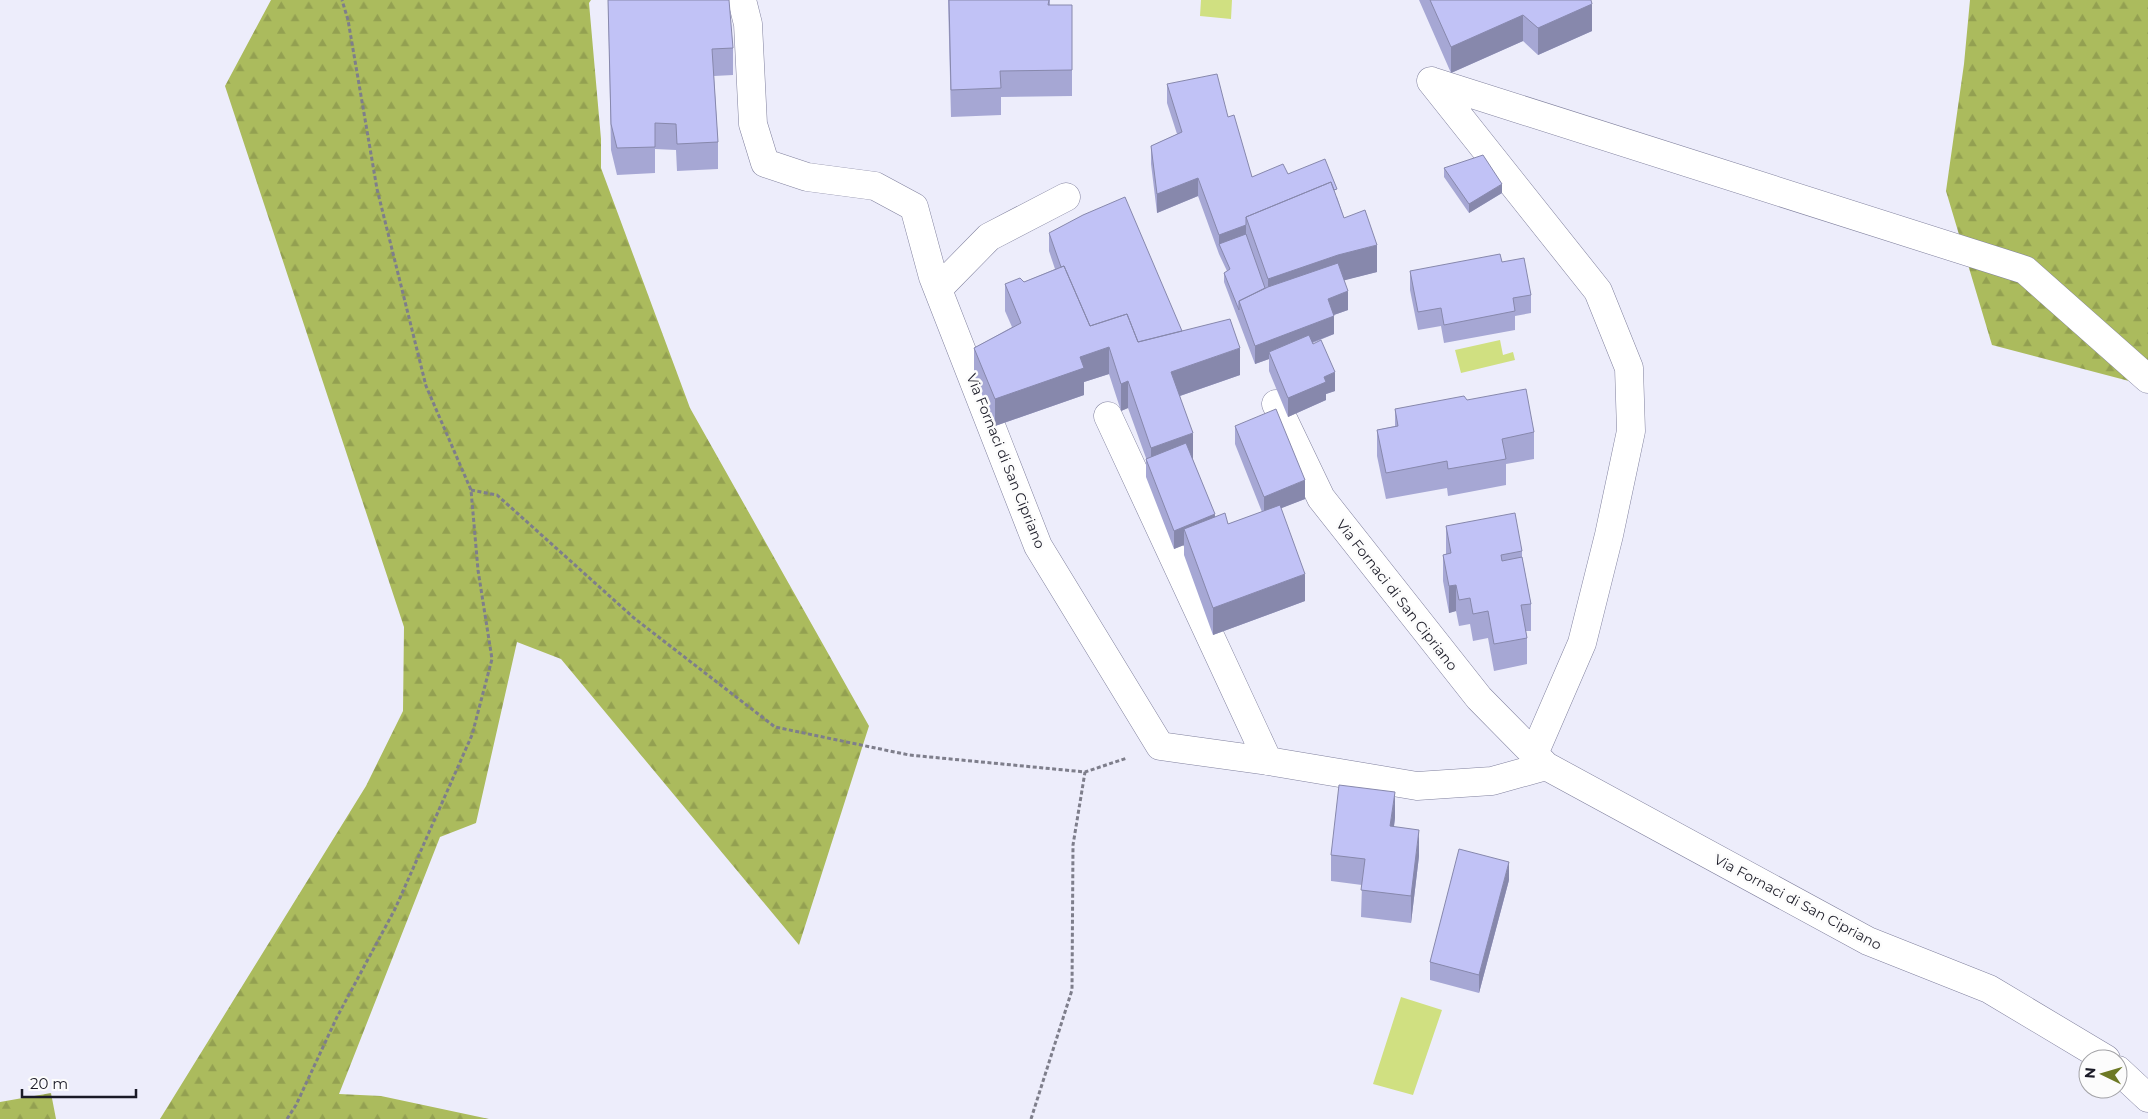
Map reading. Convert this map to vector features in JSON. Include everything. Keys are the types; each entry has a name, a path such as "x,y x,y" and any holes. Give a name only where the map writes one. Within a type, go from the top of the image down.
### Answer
{"street":[{"name":"Via Fornaci di San Cipriano","path":"742,0 748,24 753,124 764,163 807,177 875,186 914,207 938,289 1038,546 1160,746"},
{"path":"1160,746 1268,761 1417,786 1492,781 1540,760 1582,643 1609,535 1631,431 1629,368 1598,291 1430,81 2025,270 2148,380"},
{"path":"938,289 989,236 1066,198"},
{"name":"Via Fornaci di San Cipriano","path":"1276,404 1321,498 1478,698 1540,760 1868,941 1989,989 2089,1049"},
{"path":"1108,416 1268,761"},
{"path":"2128,1079 2148,1098"}],"path":[{"path":"287,1119 296,1105 337,1017 395,909 472,735 492,659 478,570 471,490 426,386 377,189 342,0"},
{"path":"471,490 496,495 634,618 775,727 909,755 1085,772 1160,746"},
{"path":"1032,1119 1072,990 1072,845 1085,772"}],"green space":[{"path":"271,0 591,0 589,3 601,139 601,168 690,408 869,726 799,945 561,659 517,642 476,823 440,837 339,1094 381,1096 489,1119 160,1119 366,786 403,711 404,627 225,86"},
{"path":"1970,0 2148,0 2148,386 1992,345 1946,191 1964,64"},
{"path":"51,1093 56,1119 0,1119 0,1102"}],"shaded area":[{"path":"1201,0 1232,0 1231,19 1200,16"},
{"path":"1500,340 1503,355 1513,352 1515,360 1461,373 1455,350"},
{"path":"1401,997 1442,1010 1413,1095 1373,1084"}],"building":[{"path":"608,0 729,0 733,48 712,49 718,142 677,144 676,124 655,123 655,147 617,148 611,124"},
{"path":"949,0 1049,0 1048,5 1072,5 1072,70 1000,71 1001,88 951,90"},
{"path":"1430,0 1591,0 1592,4 1538,28 1523,15 1451,47"},
{"path":"1217,74 1228,117 1234,115 1252,177 1283,164 1288,174 1325,159 1337,189 1334,190 1331,182 1246,217 1246,225 1219,235 1198,178 1157,194 1151,146 1182,132 1167,84"},
{"path":"1483,155 1502,184 1469,204 1444,168"},
{"path":"1331,182 1344,218 1365,210 1377,245 1338,255 1268,279 1246,217"},
{"path":"1125,197 1182,331 1138,342 1127,314 1090,326 1064,266 1061,267 1049,233 1083,215"},
{"path":"1246,234 1265,288 1239,301 1239,310 1224,273 1230,269 1219,244"},
{"path":"1500,254 1502,262 1524,258 1531,295 1513,298 1515,311 1444,325 1441,308 1418,312 1410,271"},
{"path":"1338,263 1348,291 1328,299 1334,316 1255,346 1239,301 1268,287"},
{"path":"1064,266 1090,326 1127,314 1138,342 1230,319 1240,348 1171,372 1193,433 1151,448 1128,381 1121,384 1109,347 1080,357 1084,368 995,399 974,348 1021,323 1005,284 1020,278 1024,282"},
{"path":"1309,335 1313,344 1321,340 1335,372 1324,377 1326,382 1288,398 1269,352"},
{"path":"1526,389 1534,432 1502,439 1506,459 1448,469 1447,461 1386,473 1377,430 1398,426 1395,409 1464,396 1467,400"},
{"path":"1276,409 1305,480 1264,497 1235,426"},
{"path":"1186,443 1215,514 1174,531 1146,459"},
{"path":"1280,505 1305,574 1213,608 1184,529 1225,513 1228,524"},
{"path":"1515,513 1522,551 1501,555 1502,561 1522,557 1531,604 1521,605 1527,638 1494,644 1488,611 1473,614 1470,598 1459,600 1456,585 1449,586 1443,555 1451,553 1446,526"},
{"path":"1339,785 1395,792 1390,826 1419,830 1411,896 1361,890 1365,859 1331,855"},
{"path":"1459,849 1509,862 1479,975 1430,962"}]}
